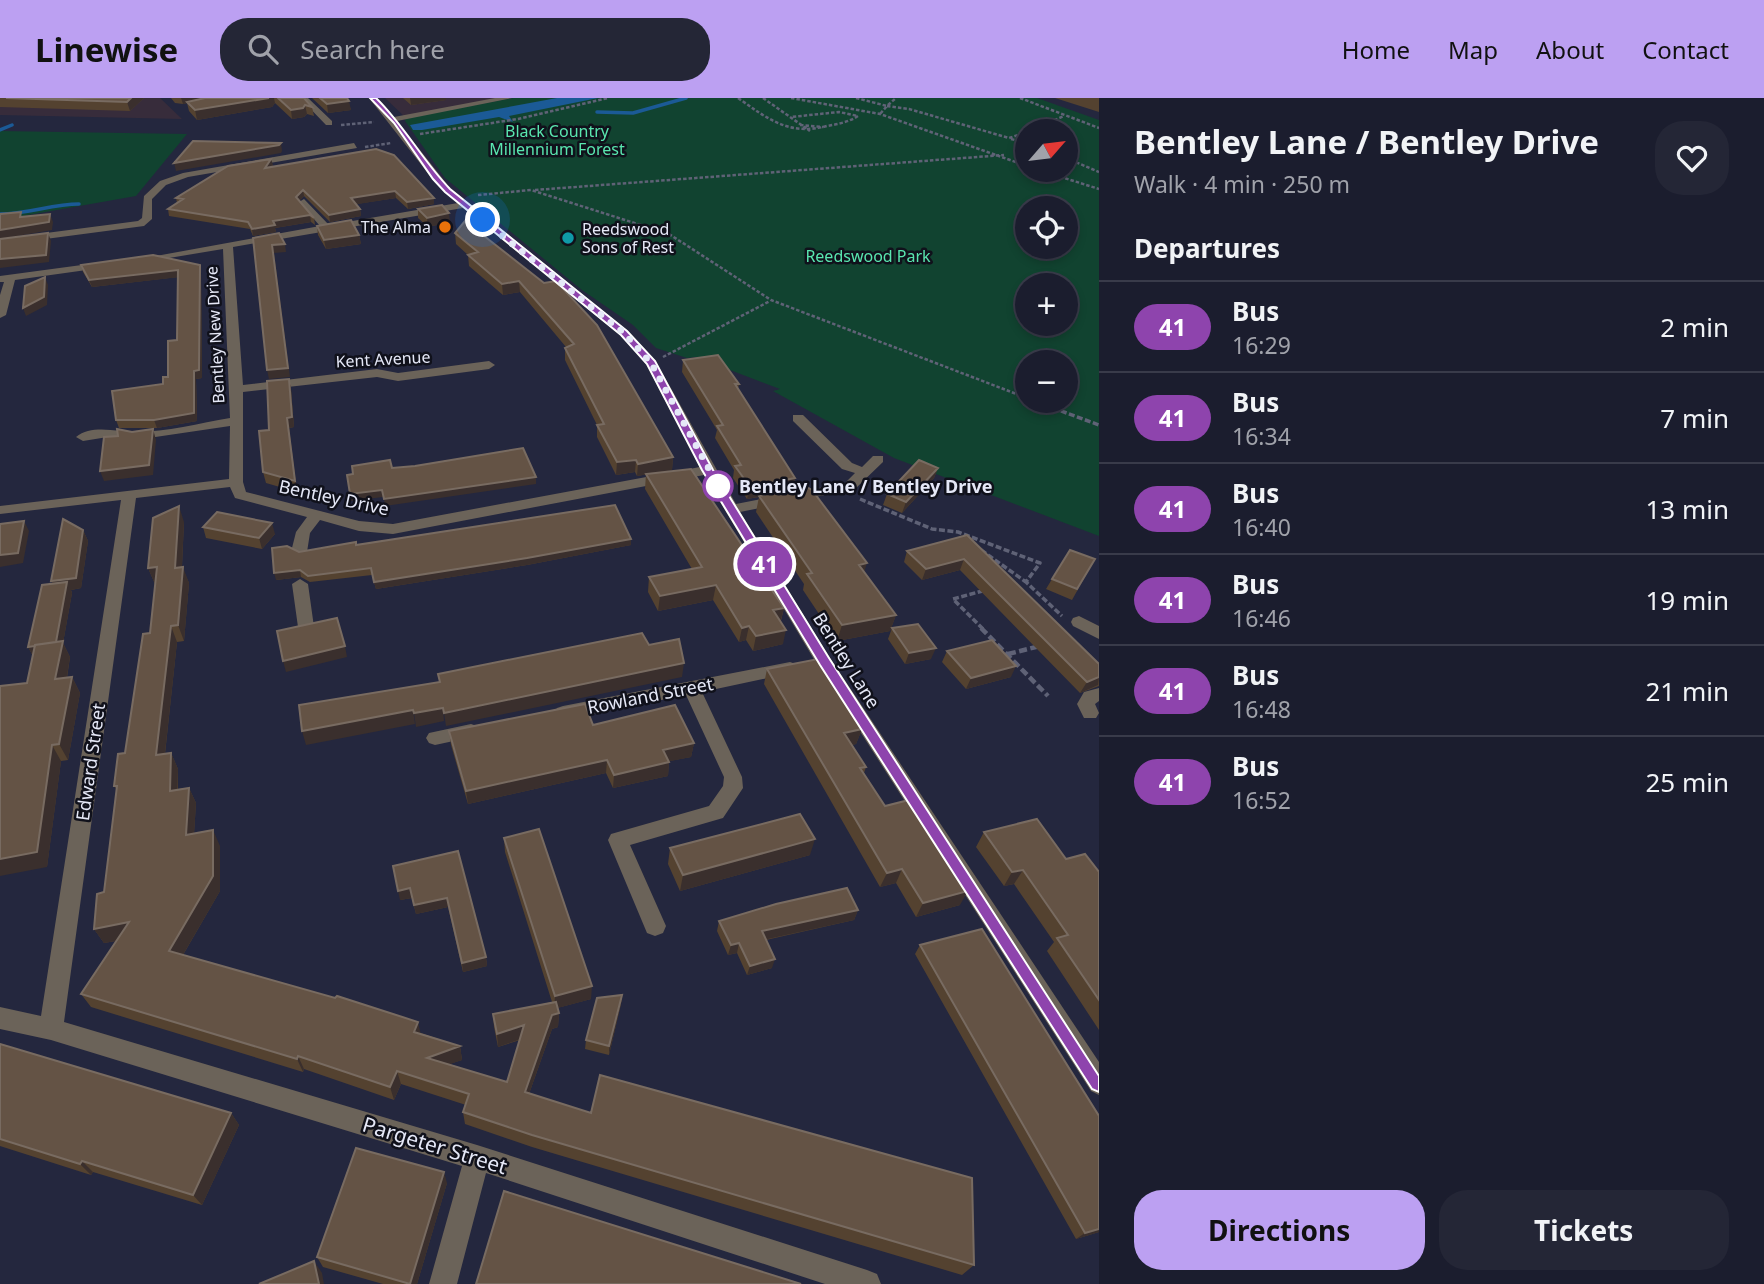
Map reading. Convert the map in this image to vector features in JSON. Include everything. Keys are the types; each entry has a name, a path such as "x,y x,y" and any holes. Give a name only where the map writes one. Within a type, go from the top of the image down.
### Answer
{"street":[{"path":"304,98 328,123"},
{"name":"Bentley Lane","path":"373,98 396,120 435,178 624,333 651,363 708,470 824,662 1099,1083"},
{"path":"396,120 508,98"},
{"path":"0,242 141,224 147,219 147,198 163,183 186,175 354,146"},
{"path":"304,202 327,229"},
{"path":"132,261 327,229 461,202"},
{"name":"Bentley New Drive","path":"228,246 237,389 236,482"},
{"path":"0,315 5,278 118,263"},
{"name":"Kent Avenue","path":"237,389 377,373 398,376 489,365"},
{"path":"798,418 847,466 865,472"},
{"name":"Bentley New Drive","path":"83,437 114,432 135,436 237,421"},
{"path":"731,509 850,486 878,458"},
{"name":"Bentley Drive","path":"236,482 240,495 359,526 393,529 708,470"},
{"path":"0,510 236,482"},
{"name":"Edward Street","path":"51,1029 129,495"},
{"path":"299,552 303,532 316,515"},
{"path":"300,584 306,626"},
{"path":"1079,622 1099,633"},
{"name":"Rowland Street","path":"543,717 824,662"},
{"path":"655,926 618,840 716,813 733,788 733,776 691,687"},
{"path":"1090,713 1086,704 1090,697 1099,694"},
{"path":"435,738 489,727"},
{"name":"Pargeter Street","path":"0,1018 51,1029 477,1158 850,1281"},
{"path":"443,1284 477,1158"}],"path":[{"path":"419,134 518,119 608,98"},
{"path":"738,98 788,131 816,132 858,118 854,114"},
{"path":"763,98 791,117 796,124 816,132"},
{"path":"791,98 880,114 1015,162"},
{"path":"856,98 909,109 1015,140"},
{"path":"880,114 896,98"},
{"path":"1020,98 1099,128"},
{"path":"791,117 854,114 863,111"},
{"path":"1058,119 1065,116"},
{"path":"328,123 342,125 396,120"},
{"path":"796,124 827,127"},
{"path":"354,146 407,136"},
{"path":"1009,138 1015,136"},
{"path":"461,202 531,191 1004,155"},
{"path":"1078,163 1099,172"},
{"path":"1077,182 1099,189"},
{"path":"531,191 669,234 771,300 1015,393"},
{"path":"651,363 771,300"},
{"path":"1066,413 1099,425"},
{"path":"842,488 848,494 932,529 958,532 1040,563 1023,581 1007,584"},
{"path":"958,532 1023,581 1071,624 1079,622"},
{"path":"993,587 953,599 1048,696"},
{"path":"1007,654 1045,645"}],"shaded area":[{"path":"0,98 160,98 182,119 0,115"},
{"path":"385,98 513,98 406,118"}],"green space":[{"name":"Reedswood Park","path":"513,98 1037,98 1099,120 1099,536 894,458 773,391 780,389 696,357 687,358 656,348 633,325 582,290 445,178 405,121 406,118"},
{"path":"0,131 187,134 136,196 0,220"}],"water":[{"path":"557,98 598,98 509,116 513,122 499,117 422,130 413,130 410,125"}],"building":[{"path":"6,98 131,98 127,102"},
{"path":"205,98 269,98 195,110 187,102"},
{"path":"278,98 304,98 312,107 305,105 303,108 291,110"},
{"path":"320,98 347,98 349,101 327,104"},
{"path":"193,141 281,143 174,163"},
{"path":"376,149 394,155 434,198 407,202 395,191 351,198 360,209 329,215 303,190 296,197 314,218 310,215 273,221 275,225 252,229 248,222 168,209 183,199 176,198 228,166 271,159 265,168"},
{"path":"442,205 449,213 427,218 418,209"},
{"path":"21,212 20,217 50,214 49,222 0,230 0,214"},
{"path":"351,220 359,235 324,240 317,226"},
{"path":"465,221 544,283 556,281 597,325 673,457 638,464 636,460 617,462 597,425 604,424 565,348 574,344 519,281 502,284 468,255 478,252 455,233"},
{"path":"48,233 46,255 0,259 0,239"},
{"path":"279,233 285,244 272,245 288,368 267,370 253,238"},
{"path":"153,255 200,265 199,370 194,371 194,413 154,420 116,420 112,391 163,384 163,377 168,377 168,341 177,340 178,270 89,280 81,265"},
{"path":"45,277 44,297 23,308 25,286"},
{"path":"718,355 739,384 735,384 795,478 750,487 735,466 741,465 717,426 723,425 683,360"},
{"path":"289,379 292,417 287,418 295,481 263,472 259,431 269,430 267,381"},
{"path":"117,429 132,432 153,429 149,465 100,471 104,437 118,436"},
{"path":"523,448 536,477 384,499 382,490 350,494 347,475 353,474 352,466 390,460 392,468 415,466"},
{"path":"919,460 938,468 906,502 887,494"},
{"path":"691,469 784,608 773,610 786,630 756,636 749,626 742,628 716,585 660,596 649,577 702,567 646,474"},
{"path":"805,486 812,490 867,563 859,565 896,615 842,625 807,574 812,573 759,496"},
{"path":"615,505 631,539 374,582 371,568 308,576 300,570 274,573 272,548 287,546 299,552 356,542 356,545"},
{"path":"179,506 175,568 183,567 178,625 171,626 156,755 171,753 170,791 189,788 186,835 213,830 213,876 169,951 335,998 337,996 418,1022 414,1032 460,1046 427,1058 507,1082 524,1025 497,1034 493,1014 556,1002 559,1013 552,1015 525,1092 591,1113 600,1075 972,1178 974,1265 532,1135 463,1112 469,1094 397,1071 390,1087 298,1056 297,1059 81,994 129,922 94,929 97,894 104,892 117,786 114,786 118,754 125,753 143,634 150,633 157,567 148,568 153,518"},
{"path":"217,512 272,523 259,538 203,527"},
{"path":"63,519 83,530 76,578 51,581"},
{"path":"24,521 18,553 0,555 0,524"},
{"path":"967,535 1099,664 1099,677 1087,682 964,559 926,569 907,551"},
{"path":"1070,550 1095,559 1077,589 1052,579"},
{"path":"67,582 56,642 28,647 42,585"},
{"path":"337,618 345,646 283,661 277,631"},
{"path":"918,624 936,648 909,653 892,628"},
{"path":"642,633 649,645 679,639 684,663 444,713 443,708 414,713 413,710 302,731 299,705 440,682 438,674"},
{"path":"992,640 1016,666 971,678 947,651"},
{"path":"63,641 55,679 72,677 59,744 52,745 37,852 0,859 0,686 27,683 35,645"},
{"path":"818,659 862,729 844,733 866,767 860,768 885,806 909,800 968,891 923,903 902,869 887,873 767,669"},
{"path":"585,704 593,725 675,705 694,743 663,750 669,762 614,775 607,760 466,791 449,731"},
{"path":"800,814 815,839 683,875 670,848"},
{"path":"1037,819 1066,859 1085,854 1099,872 1099,1000 1057,938 1068,935 1023,870 1012,872 984,832"},
{"path":"539,829 592,986 555,996 504,838"},
{"path":"458,851 486,957 462,963 447,898 414,905 410,888 398,891 393,866"},
{"path":"847,888 858,910 762,931 775,959 750,966 739,943 731,945 719,921 776,904"},
{"path":"982,929 1099,1116 1099,1229 1085,1233 920,945"},
{"path":"622,995 609,1046 586,1040 597,998"},
{"path":"0,1044 231,1113 193,1195 0,1139"},
{"path":"356,1148 444,1172 410,1284 317,1257"},
{"path":"504,1191 801,1284 476,1284"},
{"path":"314,1261 319,1284 259,1284"}],"waterway":[{"path":"597,112 633,113 686,98"},
{"path":"0,130 12,125"},
{"path":"0,214 79,204"}],"bus line":[{"name":"41","path":"373,98 397,121 435,178 447,190 624,333 651,363 708,470 824,662 1099,1082"}],"place":[{"name":"The Alma","path":"445,227"},
{"name":"Reedswood Sons of Rest","path":"568,238"},
{"name":"Bentley Lane / Bentley Drive","path":"718,486"}],"route":[{"path":"483,220 624,333 641,350 651,363 720,489 718,486"}],"park label":[{"name":"Black Country Millennium Forest","path":"557,140"}]}
